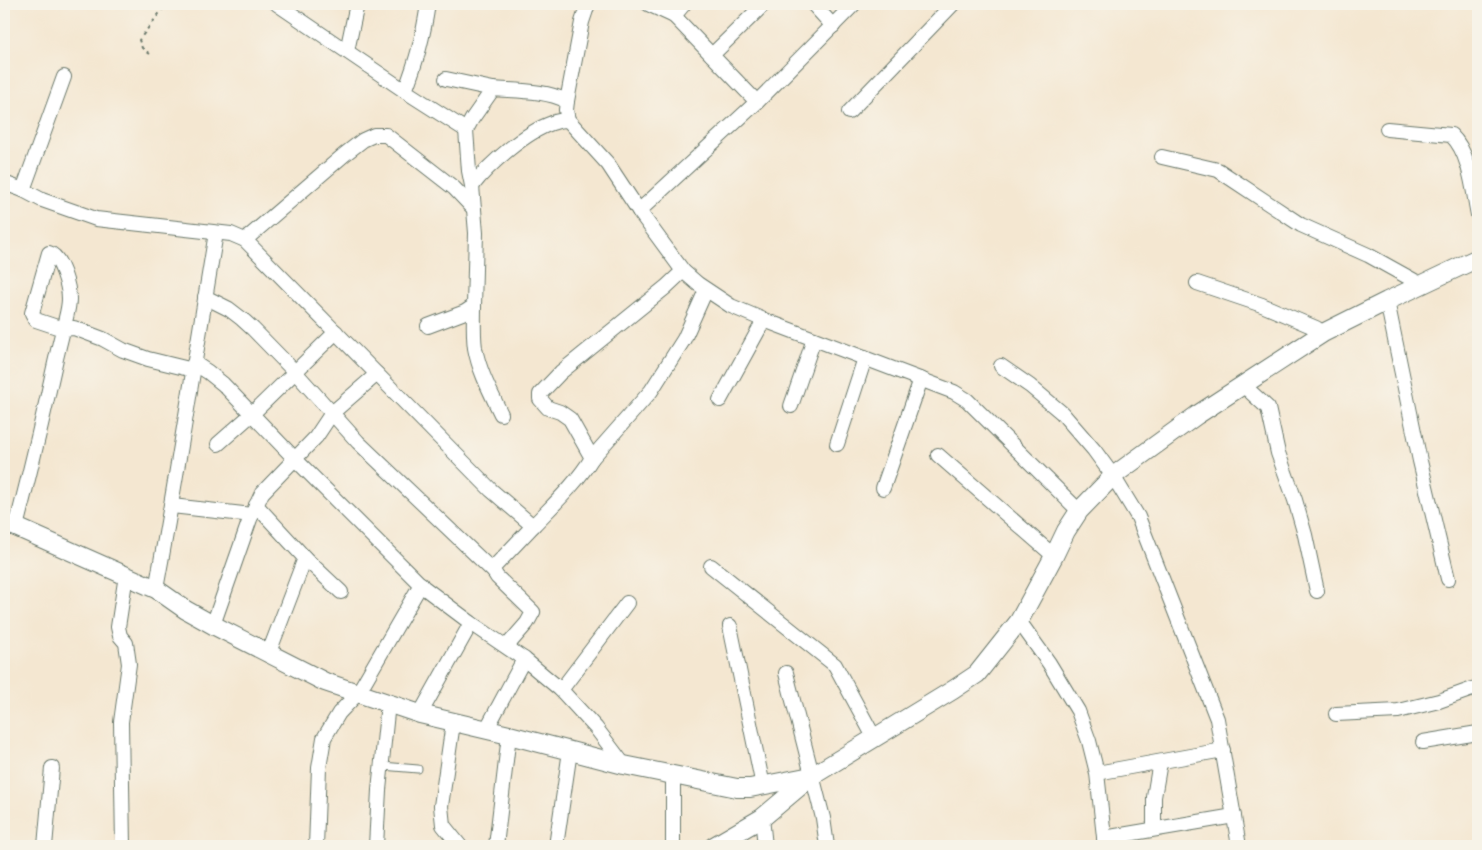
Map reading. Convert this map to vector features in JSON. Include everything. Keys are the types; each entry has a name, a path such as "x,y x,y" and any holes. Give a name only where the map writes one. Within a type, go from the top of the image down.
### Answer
{"street":[{"path":"277,4 466,130"},
{"path":"347,50 357,4"},
{"path":"405,91 424,36 428,4"},
{"path":"588,4 582,22 566,110 568,120 608,164 639,211 683,271 706,290 731,306 954,392 967,400 1079,511"},
{"path":"648,4 674,16 757,102"},
{"path":"674,16 684,4"},
{"path":"712,55 764,4"},
{"path":"812,4 832,26"},
{"path":"639,211 757,102 854,4"},
{"path":"849,112 953,4"},
{"path":"23,190 64,77"},
{"path":"446,79 492,89 546,94 568,101"},
{"path":"492,89 466,130 476,233 475,350 486,382 501,414"},
{"path":"472,186 481,174 512,147 542,127 554,122 568,120"},
{"path":"1387,129 1451,136 1459,143 1472,182 1478,215"},
{"path":"245,240 362,140 374,135 386,135 454,188 474,209"},
{"path":"1162,157 1218,170 1301,225 1368,255 1422,285"},
{"path":"4,183 42,200 96,219 231,234 245,240 491,490 533,526"},
{"path":"156,589 172,506 216,233"},
{"path":"624,765 596,728 560,690 524,658 518,656 507,646 471,623 421,584 223,384 208,372 193,367 148,359 74,328 63,329 36,320 32,313 48,253 58,259 63,271 69,299 63,329 10,525 156,589 213,626 325,682 420,714 624,765 737,788 763,786 812,776"},
{"path":"714,846 762,818 812,776 875,739 977,674 1019,621 1066,531 1079,511 1113,476 1197,415 1323,333 1478,258"},
{"path":"592,458 570,419 560,412 548,408 540,399 540,394 560,372 666,287 683,271"},
{"path":"1197,283 1262,305 1316,328 1323,333"},
{"path":"494,572 494,567 566,492 584,471 592,458 657,383 684,339 706,290"},
{"path":"205,297 242,319 295,372 358,442 494,572 515,596 533,612 527,623 507,646"},
{"path":"1387,301 1420,461 1448,579"},
{"path":"428,326 465,312 474,306"},
{"path":"720,400 764,320"},
{"path":"218,444 252,414 336,332"},
{"path":"791,406 814,339"},
{"path":"836,444 865,358"},
{"path":"1001,366 1030,386 1062,413 1094,450 1113,476 1138,517 1217,719 1239,846"},
{"path":"213,626 254,510 262,493 316,437 332,413 377,374"},
{"path":"883,488 921,379"},
{"path":"1243,385 1268,408 1278,453 1305,535 1317,591"},
{"path":"938,455 1054,556"},
{"path":"172,506 254,510 341,592"},
{"path":"268,655 305,558"},
{"path":"711,566 836,665 875,739"},
{"path":"123,846 121,722 129,664 126,643 120,636 118,627 126,575"},
{"path":"316,846 319,768 324,738 339,713 358,693 421,584"},
{"path":"560,690 627,603"},
{"path":"1019,621 1049,663 1078,711 1090,740 1097,773 1104,842 1154,829 1234,816"},
{"path":"420,714 471,623"},
{"path":"730,626 763,786"},
{"path":"486,730 524,658"},
{"path":"786,673 823,818 827,846"},
{"path":"1336,714 1398,711 1439,701 1478,687"},
{"path":"376,846 388,703"},
{"path":"453,723 441,806 443,825 460,846"},
{"path":"1423,742 1478,733"},
{"path":"496,846 509,735"},
{"path":"1097,773 1223,750"},
{"path":"556,846 570,751"},
{"path":"1154,829 1154,797 1160,762"},
{"path":"45,846 52,768"},
{"path":"673,846 674,776"},
{"path":"762,818 766,846"}],"lane":[{"path":"382,766 418,769"}],"path":[{"path":"150,54 142,48 139,40 166,4"}]}
